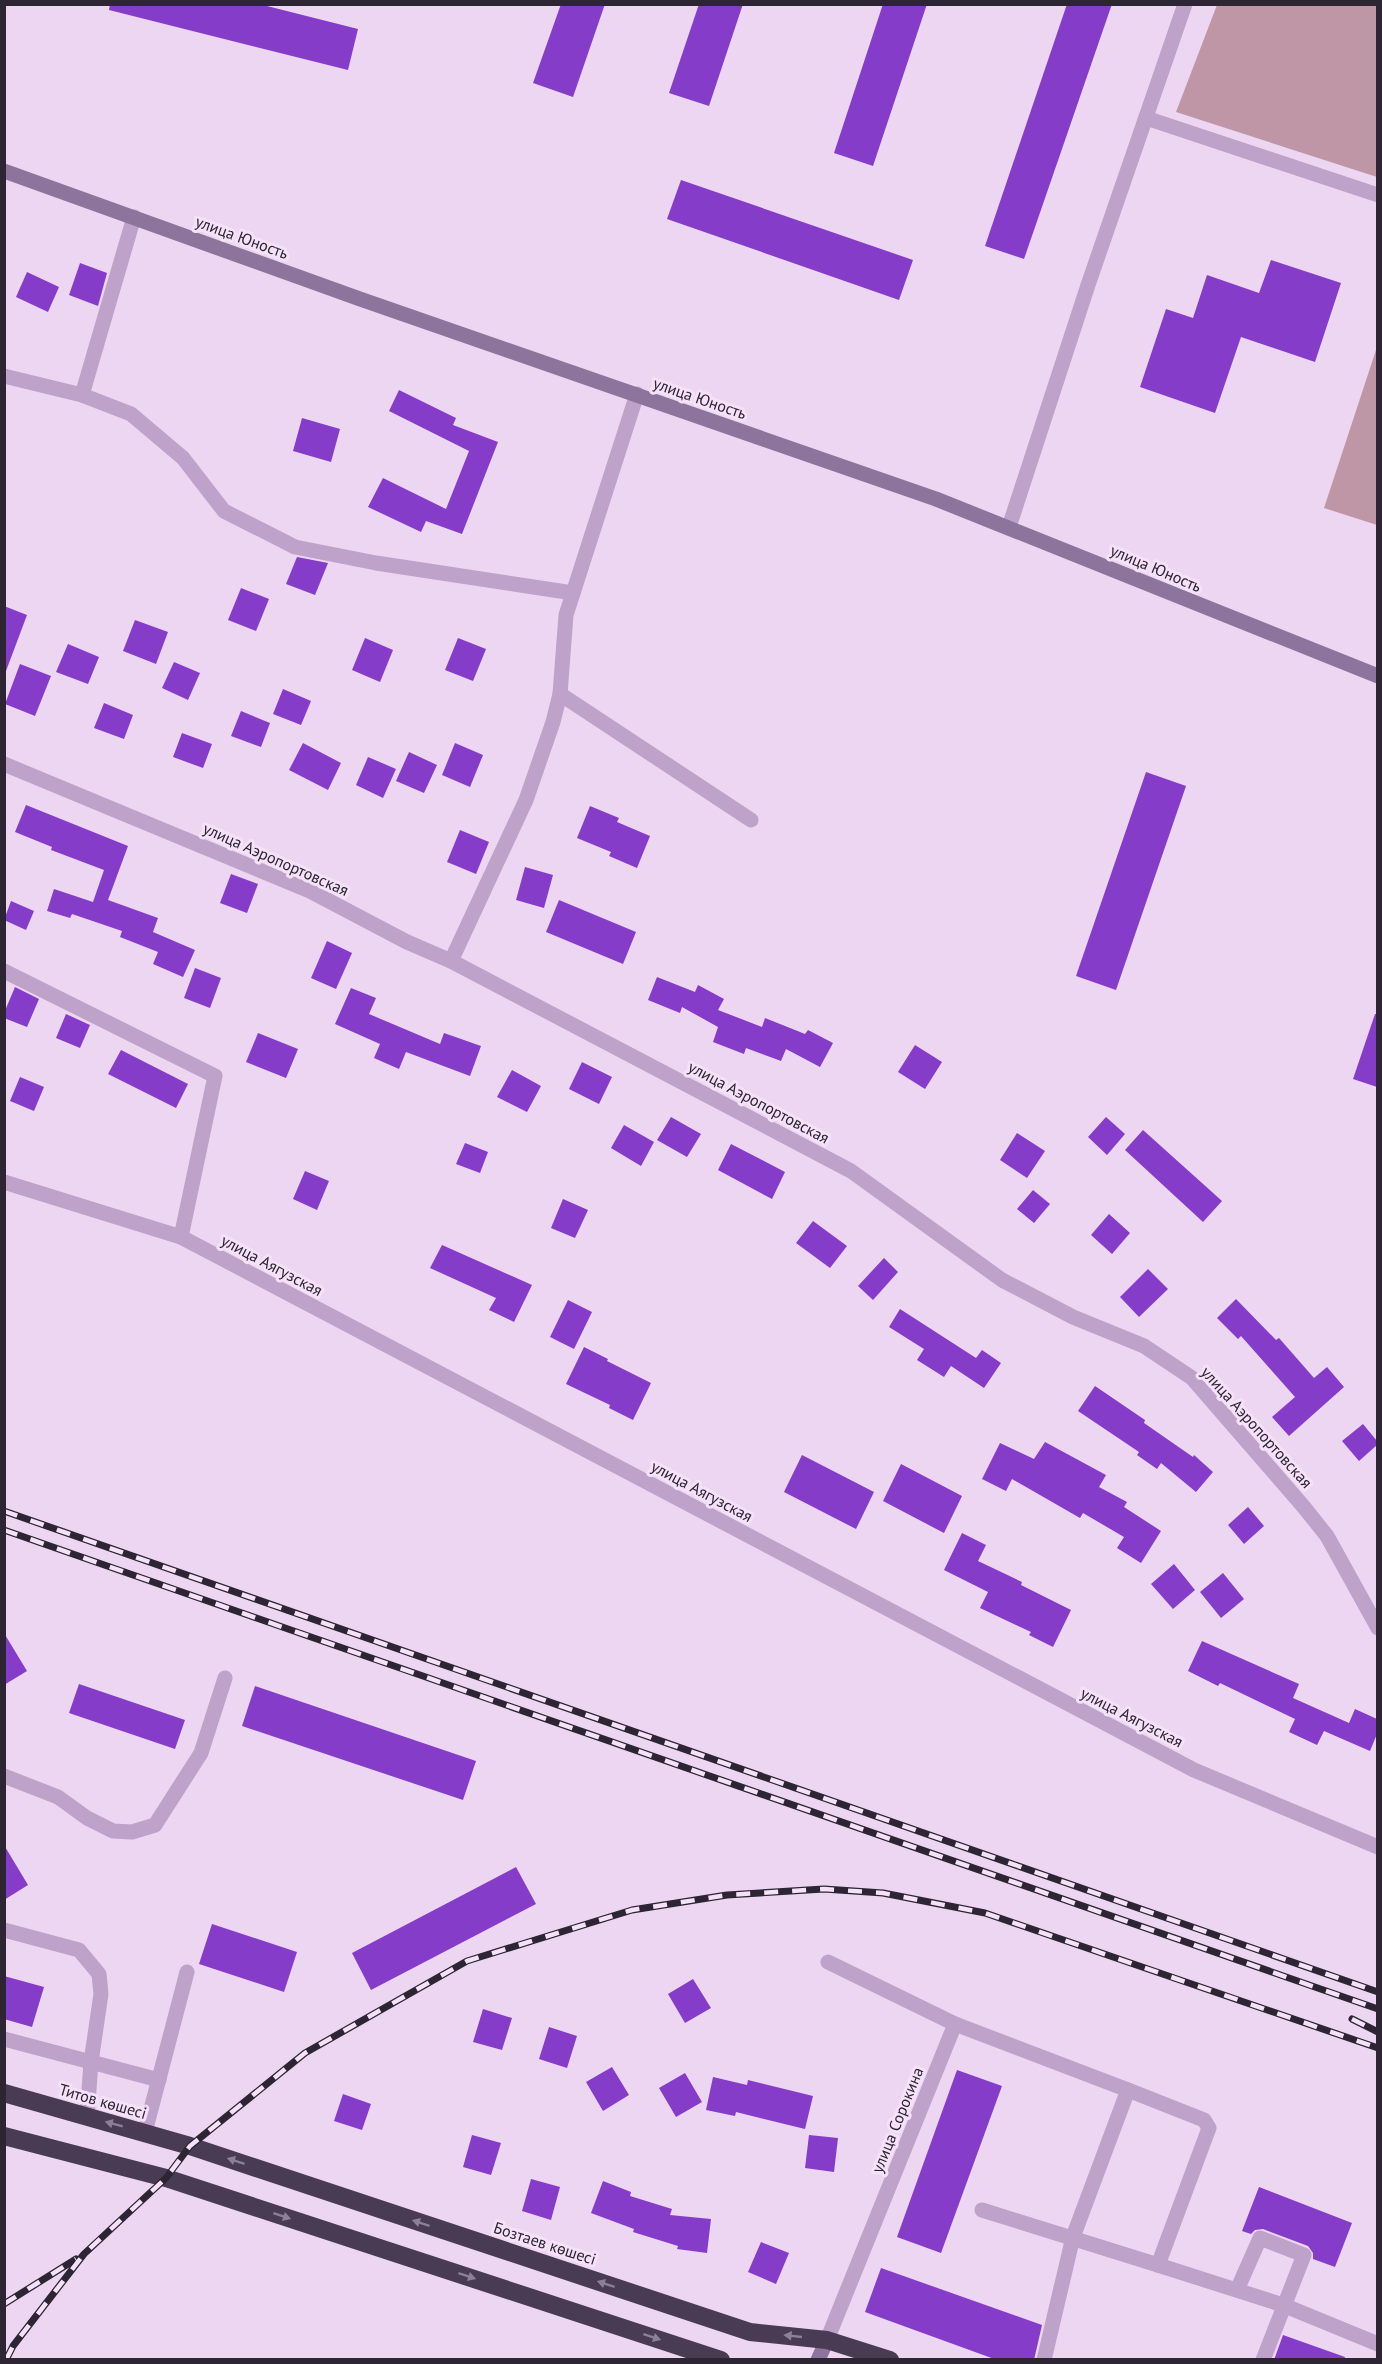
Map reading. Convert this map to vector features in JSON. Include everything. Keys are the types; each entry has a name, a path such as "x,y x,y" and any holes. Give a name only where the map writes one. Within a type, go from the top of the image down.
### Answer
{"highway":[{"name":"Титов көшесі","path":"4,2093 190,2146"},
{"path":"4,2136 166,2178 722,2360"},
{"name":"Бозтаев көшесі","path":"190,2146 750,2332 827,2340 890,2360"}],"street":[{"path":"1009,527 1088,285 1185,4"},
{"path":"1146,118 1377,195"},
{"name":"улица Юность","path":"4,171 1009,527 1199,606 1377,676"},
{"path":"82,395 134,217"},
{"path":"4,376 82,395 131,414 183,458 224,512 295,547 376,563 573,592"},
{"path":"451,961 526,800 553,722 560,694 566,615 637,394"},
{"path":"560,694 751,820"},
{"name":"улица Аэропортовская","path":"4,764 310,891 407,942 451,961 851,1171 1002,1280 1073,1317 1144,1346 1192,1378 1327,1536 1377,1628"},
{"path":"4,971 215,1076 181,1237"},
{"name":"улица Аягузская","path":"4,1182 181,1237 1194,1770 1377,1846"},
{"path":"4,1776 58,1797 87,1818 113,1831 132,1832 155,1825 201,1753 225,1678"},
{"path":"4,1930 79,1950 99,1974 101,1994 87,2117"},
{"path":"828,1962 955,2024 1204,2120 1209,2128 1158,2265"},
{"path":"145,2132 187,1972"},
{"name":"улица Сорокина","path":"818,2360 955,2024"},
{"path":"4,2039 159,2080"},
{"path":"1044,2360 1073,2237 1128,2090"},
{"path":"982,2210 1283,2305 1377,2344"},
{"path":"1237,2290 1260,2238 1304,2255 1263,2360"}],"shaded area":[{"path":"1217,5 1377,5 1377,177 1176,112"},
{"path":"1377,347 1377,525 1324,508"}],"building":[{"path":"110,4 259,4 358,29 348,70 109,10"},
{"path":"561,4 605,4 573,97 533,83"},
{"path":"699,4 743,4 709,106 669,93"},
{"path":"883,4 927,4 873,166 834,153"},
{"path":"1067,4 1112,4 1024,259 985,246"},
{"path":"681,180 913,260 899,300 667,219"},
{"path":"1271,260 1341,283 1315,362 1241,337 1215,413 1140,387 1166,309 1193,318 1207,275 1259,293"},
{"path":"80,263 107,273 98,306 69,295"},
{"path":"27,272 59,287 48,312 16,297"},
{"path":"399,390 456,418 453,425 498,442 462,534 426,521 421,532 368,507 383,478 446,509 469,451 389,411"},
{"path":"302,418 340,429 331,462 293,451"},
{"path":"297,557 328,563 315,595 286,584"},
{"path":"241,588 269,599 256,631 228,620"},
{"path":"4,606 27,615 6,671 4,671"},
{"path":"135,620 168,632 156,664 123,651"},
{"path":"365,638 393,650 380,682 352,670"},
{"path":"458,638 486,649 473,681 445,670"},
{"path":"68,644 99,657 88,684 56,672"},
{"path":"174,662 200,673 188,700 162,688"},
{"path":"20,664 51,676 35,716 5,704"},
{"path":"283,689 311,701 301,725 273,714"},
{"path":"104,703 133,715 124,739 94,728"},
{"path":"241,711 270,723 261,747 231,736"},
{"path":"182,733 212,744 203,768 173,757"},
{"path":"303,743 341,763 328,790 289,770"},
{"path":"455,743 483,755 470,787 442,775"},
{"path":"409,752 437,765 424,793 396,781"},
{"path":"368,757 396,769 383,798 356,785"},
{"path":"1146,772 1186,786 1116,990 1076,976"},
{"path":"26,805 128,846 108,900 158,918 153,932 195,950 183,977 153,964 158,952 120,937 122,931 72,914 70,918 47,911 54,889 93,902 104,870 51,850 52,847 15,832"},
{"path":"590,806 619,818 617,822 650,836 637,868 609,856 611,852 577,838"},
{"path":"460,830 489,842 476,874 447,862"},
{"path":"525,867 553,875 544,908 516,900"},
{"path":"231,874 258,884 247,913 220,903"},
{"path":"559,900 636,932 623,964 546,932"},
{"path":"11,901 34,911 26,930 4,920"},
{"path":"327,941 352,953 336,989 311,978"},
{"path":"195,968 221,978 210,1008 184,998"},
{"path":"657,977 695,992 698,985 724,999 718,1010 762,1027 765,1018 805,1034 808,1030 833,1043 820,1067 786,1049 781,1061 746,1048 744,1054 713,1042 718,1027 682,1007 680,1013 648,1000"},
{"path":"15,987 39,999 27,1027 4,1018"},
{"path":"351,988 376,998 369,1014 440,1044 444,1033 481,1046 470,1076 406,1052 399,1069 374,1058 380,1044 335,1024"},
{"path":"66,1014 90,1025 80,1048 56,1038"},
{"path":"1375,1014 1377,1014 1377,1087 1353,1079"},
{"path":"258,1033 298,1049 286,1078 246,1062"},
{"path":"915,1045 942,1062 925,1089 898,1072"},
{"path":"121,1050 188,1084 176,1108 108,1074"},
{"path":"582,1062 612,1077 599,1104 569,1089"},
{"path":"512,1070 541,1086 527,1112 497,1097"},
{"path":"20,1077 44,1087 34,1111 10,1101"},
{"path":"671,1117 701,1134 687,1157 657,1140"},
{"path":"1106,1117 1125,1134 1107,1155 1088,1137"},
{"path":"624,1125 654,1142 641,1166 611,1148"},
{"path":"1143,1130 1222,1201 1203,1222 1125,1150"},
{"path":"1017,1133 1045,1151 1027,1178 1000,1160"},
{"path":"465,1143 488,1152 480,1173 456,1164"},
{"path":"731,1144 785,1172 772,1199 718,1170"},
{"path":"305,1171 329,1181 317,1210 293,1199"},
{"path":"1033,1190 1050,1204 1034,1223 1017,1209"},
{"path":"563,1199 588,1210 575,1238 551,1228"},
{"path":"1109,1214 1130,1233 1112,1254 1091,1235"},
{"path":"813,1221 847,1246 830,1268 796,1243"},
{"path":"442,1245 532,1285 514,1322 489,1310 496,1298 430,1268"},
{"path":"884,1258 898,1272 873,1300 858,1286"},
{"path":"1148,1269 1168,1289 1139,1317 1120,1297"},
{"path":"1236,1299 1276,1340 1279,1338 1314,1378 1327,1367 1344,1387 1289,1436 1272,1417 1295,1397 1241,1336 1238,1339 1217,1318"},
{"path":"568,1300 592,1312 574,1349 550,1337"},
{"path":"900,1309 976,1358 982,1350 1001,1363 984,1388 951,1366 944,1377 917,1360 924,1349 889,1327"},
{"path":"584,1347 651,1383 633,1420 609,1408 610,1405 566,1384"},
{"path":"1095,1386 1145,1420 1144,1423 1193,1457 1194,1455 1213,1472 1196,1492 1161,1463 1157,1469 1137,1455 1139,1452 1078,1411"},
{"path":"1363,1424 1377,1441 1377,1445 1359,1461 1342,1441"},
{"path":"1045,1442 1106,1475 1099,1487 1127,1502 1124,1507 1161,1531 1141,1563 1117,1548 1124,1537 1083,1513 1080,1518 1012,1479 1006,1491 982,1479 1000,1443 1034,1459"},
{"path":"802,1455 874,1492 856,1529 784,1492"},
{"path":"901,1464 962,1496 944,1533 883,1501"},
{"path":"1248,1507 1264,1526 1244,1544 1228,1525"},
{"path":"962,1533 986,1545 978,1561 1022,1582 1021,1585 1071,1610 1053,1647 1029,1635 1031,1632 980,1608 988,1592 944,1570"},
{"path":"1174,1564 1195,1590 1173,1609 1151,1584"},
{"path":"1223,1573 1244,1599 1221,1618 1200,1592"},
{"path":"4,1633 27,1671 4,1685"},
{"path":"1202,1641 1299,1684 1293,1698 1349,1723 1355,1709 1377,1719 1377,1734 1370,1751 1324,1731 1317,1745 1289,1732 1295,1719 1220,1683 1218,1686 1188,1671"},
{"path":"79,1684 185,1720 175,1749 69,1713"},
{"path":"255,1686 476,1761 463,1800 242,1726"},
{"path":"4,1845 28,1885 4,1900"},
{"path":"516,1867 536,1904 371,1990 352,1953"},
{"path":"212,1924 297,1952 284,1992 199,1964"},
{"path":"4,1976 44,1987 32,2027 4,2019"},
{"path":"693,1979 711,2008 685,2023 668,1994"},
{"path":"483,2009 512,2018 502,2050 473,2042"},
{"path":"549,2027 577,2036 567,2068 539,2059"},
{"path":"612,2067 629,2095 603,2111 586,2082"},
{"path":"957,2070 1002,2086 941,2253 897,2237"},
{"path":"685,2073 702,2102 676,2117 659,2088"},
{"path":"713,2077 747,2085 748,2080 813,2096 805,2129 736,2112 735,2116 706,2110"},
{"path":"343,2094 371,2104 362,2130 334,2121"},
{"path":"472,2135 501,2143 491,2175 463,2167"},
{"path":"809,2135 838,2138 834,2172 805,2168"},
{"path":"531,2179 560,2187 551,2220 522,2211"},
{"path":"603,2181 631,2192 630,2196 672,2209 670,2215 711,2219 707,2253 677,2249 678,2246 633,2232 634,2229 591,2213"},
{"path":"1259,2187 1352,2223 1335,2267 1313,2259 1313,2253 1308,2246 1263,2229 1255,2230 1251,2234 1242,2231"},
{"path":"761,2242 789,2253 776,2284 748,2272"},
{"path":"881,2268 1042,2325 1034,2360 997,2360 865,2312"},
{"path":"1283,2335 1345,2357 1344,2360 1274,2360"}],"railway":[{"path":"4,1511 1378,1992"},
{"path":"4,1530 1378,2009"},
{"path":"6,2360 13,2346 84,2254 166,2178 190,2146 305,2053 467,1961 632,1910 727,1895 824,1889 883,1893 985,1913 1378,2048"},
{"path":"1352,2019 1378,2032"},
{"path":"4,2304 76,2259"}]}
